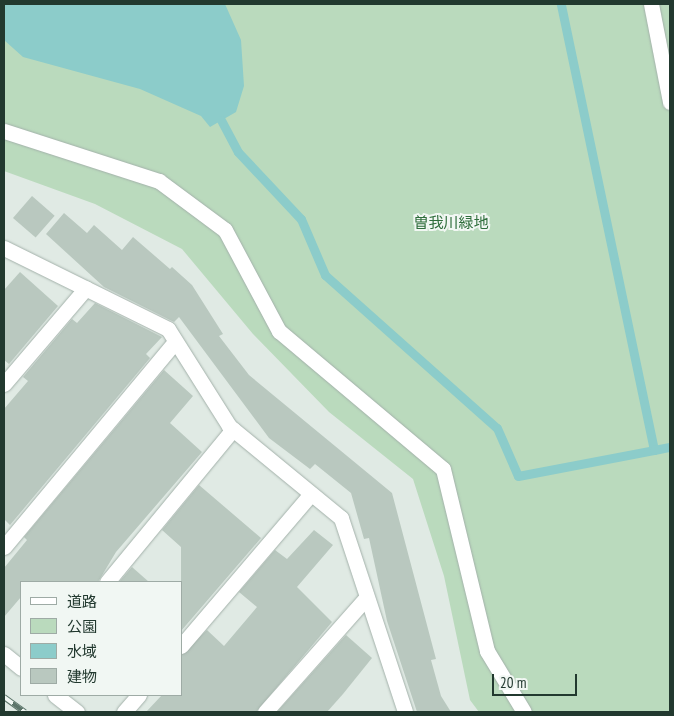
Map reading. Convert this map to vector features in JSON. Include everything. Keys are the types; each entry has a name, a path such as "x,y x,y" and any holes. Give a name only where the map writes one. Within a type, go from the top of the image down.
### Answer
{"street":[{"path":"650,4 670,102"},
{"path":"4,131 159,181 225,230 278,331 443,469 487,651 524,712"},
{"path":"4,248 168,330 233,429 341,518 401,710"},
{"path":"4,384 86,288"},
{"path":"4,547 176,342"},
{"path":"108,581 233,429"},
{"path":"182,645 312,494"},
{"path":"265,712 365,599"},
{"path":"4,654 20,667"},
{"path":"56,696 77,712"},
{"path":"124,712 138,696"}],"green space":[{"name":"曽我川緑地","path":"4,4 670,4 670,712 479,712 470,700 444,576 413,479 329,412 253,334 182,249 95,204 4,171"}],"water":[{"path":"4,4 225,4 241,40 244,86 236,112 210,127 201,116 140,89 23,57 4,40"}],"building":[{"path":"32,196 55,216 36,238 13,218"},
{"path":"64,213 87,233 94,225 122,250 133,237 170,269 172,267 192,285 223,334 219,336 249,375 392,493 436,659 431,660 441,696 451,712 417,712 387,621 369,538 364,539 351,493 315,464 310,469 269,438 179,317 174,322 104,287 46,234"},
{"path":"20,272 58,306 9,364 4,360 4,290"},
{"path":"95,303 162,337 146,354 150,358 10,525 4,519 4,409 28,381 23,377 72,319 77,323"},
{"path":"164,370 193,396 170,423 202,452 116,552 99,581 20,581 20,598 4,617 4,568 27,540 24,537"},
{"path":"199,485 261,538 182,630 181,547 162,530"},
{"path":"314,530 333,545 297,587 332,622 256,712 146,712 161,696 182,696 182,654 207,630 224,646 257,607 239,592 275,550 287,559"},
{"path":"132,567 148,581 120,581"},
{"path":"346,635 372,658 327,712 277,712"}],"waterway":[{"path":"221,120 238,152 301,219 325,275 497,428 518,476 654,450 561,4"},
{"path":"654,450 670,447"}],"railway":[{"path":"4,697 25,712"}]}
